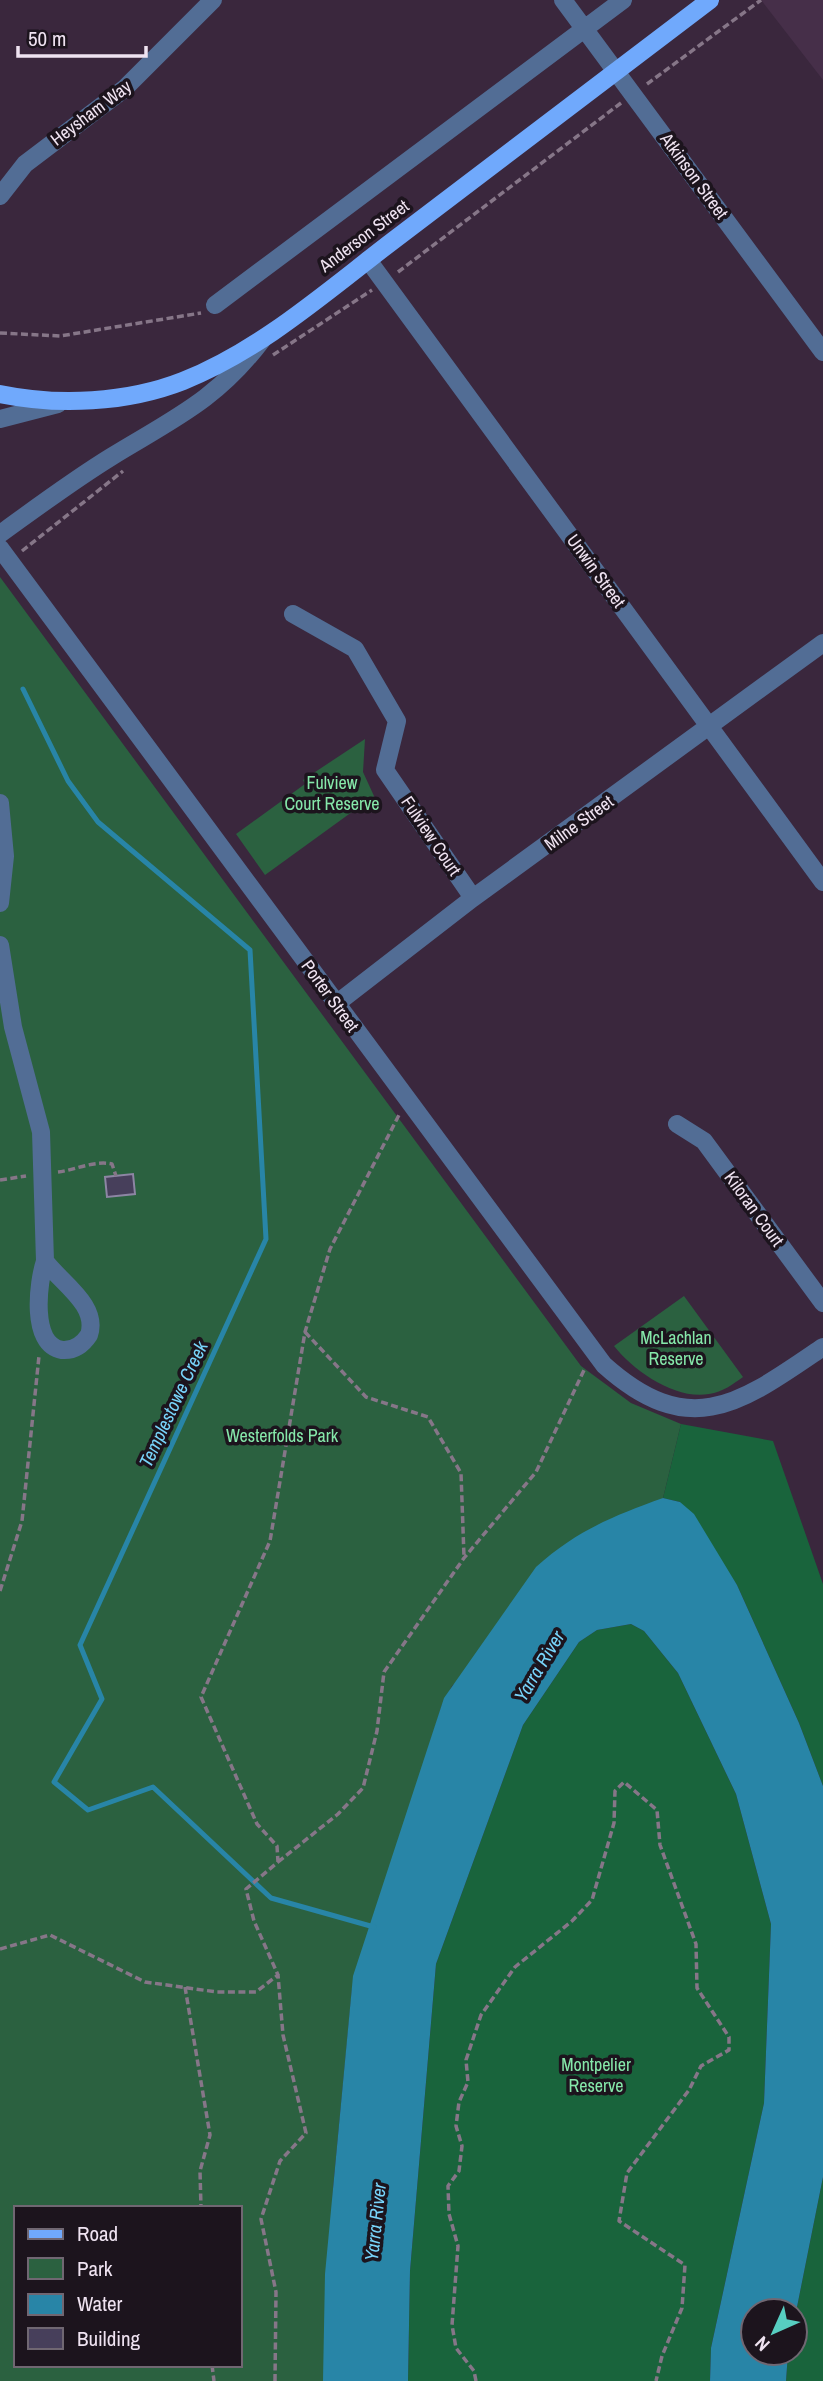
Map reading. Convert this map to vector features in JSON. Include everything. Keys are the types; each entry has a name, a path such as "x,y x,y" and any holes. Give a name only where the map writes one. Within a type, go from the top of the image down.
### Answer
{"main road":[{"name":"Anderson Street","path":"0,394 28,399 75,400 128,395 181,382 228,361 368,260 710,0"}],"street":[{"name":"Heysham Way","path":"0,196 26,164 124,89 214,0"},
{"name":"Atkinson Street","path":"564,0 823,352"},
{"name":"Anderson Street","path":"215,305 623,0"},
{"name":"Unwin Street","path":"368,260 823,882"},
{"path":"0,534 81,476 210,398 237,371 263,338"},
{"path":"0,419 75,400"},
{"name":"Porter Street","path":"0,548 592,1353 636,1390 669,1404 690,1407 733,1403 757,1392 823,1347"},
{"name":"Fulview Court","path":"293,614 355,649 397,721 385,769 473,898"},
{"name":"Milne Street","path":"336,1004 473,898 711,728 823,643"},
{"path":"0,803 5,841 0,903"},
{"path":"0,945 13,1027 41,1132 44,1261 38,1293 42,1325 53,1345 65,1350 83,1343 92,1327 86,1307 44,1261"},
{"name":"Kiloran Court","path":"677,1124 704,1141 823,1303"}],"path":[{"path":"0,334 60,336 186,316 215,305"},
{"path":"278,1862 277,1846 257,1824 201,1697 270,1541 305,1332 330,1250 407,1101"},
{"path":"0,1180 84,1168 101,1161 112,1164 116,1176"},
{"path":"0,1591 22,1521 42,1325"},
{"path":"305,1332 366,1397 428,1417 461,1473 464,1558"},
{"path":"275,2381 276,2292 261,2219 280,2161 306,2133 283,2035 278,1975 254,1921 246,1889 338,1814 363,1788 377,1731 384,1672 464,1558 536,1472 592,1353"},
{"path":"476,2381 474,2371 456,2348 452,2325 458,2246 449,2214 448,2186 459,2171 462,2147 456,2126 459,2102 468,2082 466,2060 481,2015 516,1967 572,1922 592,1900 614,1823 615,1791 624,1782 657,1810 660,1845 696,1944 696,1988 729,2037 729,2050 701,2066 689,2090 627,2173 619,2221 685,2265 682,2308 662,2356 656,2381"},
{"path":"0,1949 50,1935 145,1982 217,1992 256,1992 278,1975"},
{"path":"185,1987 210,2135 200,2171 201,2206"}],"shaded area":[{"path":"761,0 823,0 823,80"}],"green space":[{"name":"Westerfolds Park","path":"0,577 581,1366 631,1403 681,1424 663,1498 452,1686 442,1705 352,1989 333,2189 326,2381 0,2381"},
{"name":"Fulview Court Reserve","path":"365,739 363,772 374,796 265,875 236,834 305,784 303,780"},
{"name":"McLachlan Reserve","path":"684,1296 743,1377 719,1391 696,1395 669,1388 632,1365 614,1346"},
{"path":"681,1424 773,1441 823,1584 823,1786 799,1723 737,1585 680,1502 663,1498"},
{"name":"Montpelier Reserve","path":"631,1624 644,1631 678,1673 736,1794 771,1924 764,2103 711,2348 710,2381 408,2381 410,2271 436,1964 523,1725 579,1642 597,1630"},
{"path":"823,2177 823,2381 786,2381 787,2367 809,2367 809,2297 799,2297"}],"water":[{"name":"Yarra River","path":"663,1498 680,1502 694,1514 737,1585 799,1723 823,1786 823,2177 799,2297 739,2297 739,2367 787,2367 786,2381 710,2381 711,2348 764,2103 771,1924 736,1794 678,1673 644,1631 631,1624 597,1630 579,1642 523,1725 436,1964 410,2271 408,2381 323,2381 325,2274 353,1976 444,1698 536,1567 581,1534 628,1511"}],"building":[{"path":"133,1174 135,1194 107,1197 105,1177"}],"waterway":[{"name":"Templestowe Creek","path":"23,689 68,781 98,822 250,950 266,1239 80,1645 102,1699 54,1782 88,1810 153,1787 271,1898 374,1927"}]}
